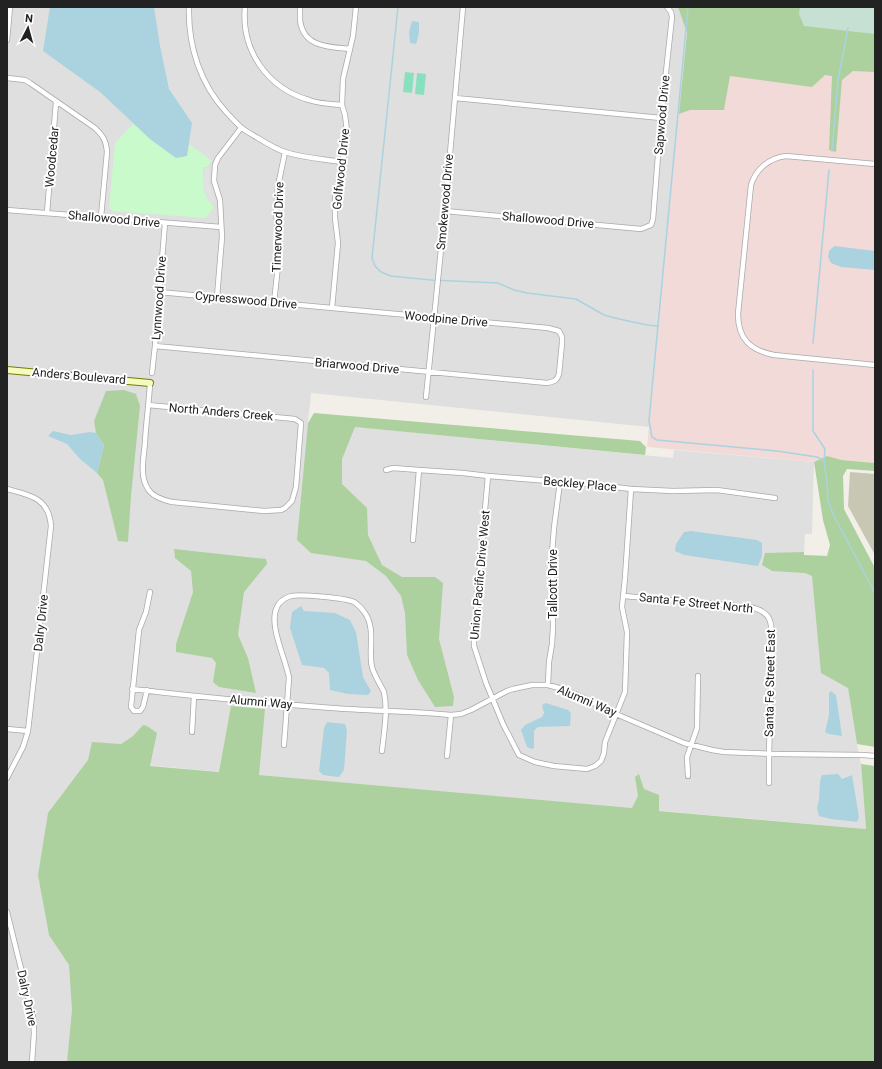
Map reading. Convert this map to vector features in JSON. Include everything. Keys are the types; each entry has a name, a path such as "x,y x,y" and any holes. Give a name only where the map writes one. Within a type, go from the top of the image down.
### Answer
{"street":[{"path":"7,40 10,7"},
{"path":"189,7 190,39 196,59 203,78 221,107 242,128 264,142 285,152 342,162"},
{"path":"245,7 247,39 260,66 271,79 295,96 310,101 342,105"},
{"path":"300,7 300,20 303,29 307,36 314,42 328,47 350,49"},
{"name":"Golfwood Drive","path":"332,308 338,243 335,218 335,198 346,144 345,115 342,105 343,79 353,36 356,7"},
{"name":"Smokewood Drive","path":"426,397 445,211 463,7"},
{"name":"Sapwood Drive","path":"651,225 653,219 672,18 671,12 667,7"},
{"path":"7,78 24,80 30,83 95,128 104,138 107,156 101,217"},
{"path":"455,98 662,118"},
{"name":"Woodcedar","path":"47,213 56,102"},
{"path":"217,297 222,237 220,200 214,181 215,165 218,158 242,128"},
{"name":"Timerwood Drive","path":"274,303 280,247 276,214 278,186 285,152"},
{"path":"875,164 786,156 768,161 759,170 753,178 748,206 738,314 738,324 743,338 756,349 764,353 875,365"},
{"name":"Shallowood Drive","path":"7,210 221,227"},
{"name":"Shallowood Drive","path":"445,211 641,229 651,225"},
{"name":"Lynnwood Drive","path":"152,373 165,223"},
{"name":"Cypresswood Drive","path":"159,292 332,308"},
{"name":"Woodpine Drive","path":"332,308 548,328 559,331 562,337 562,343 558,378"},
{"name":"Briarwood Drive","path":"155,346 547,384 554,382 558,378"},
{"name":"Anders Boulevard","path":"7,370 150,383"},
{"path":"148,405 150,383"},
{"name":"North Anders Creek","path":"148,405 295,418 302,423 296,487 292,501 281,510 264,511 172,502 164,500 151,493 145,482 143,469 148,405"},
{"name":"Beckley Place","path":"386,470 393,468 463,473 631,489 673,491 717,490 775,498"},
{"path":"413,540 418,470"},
{"name":"Union Pacific Drive West","path":"488,476 479,568 474,646 493,699 514,746 519,755 535,762 554,766 587,769 596,766 601,761 607,737 616,714"},
{"name":"Tallcott Drive","path":"548,686 553,627 552,553 560,482"},
{"name":"Dalry Drive","path":"7,489 29,495 37,499 46,508 51,526 28,731 23,747 7,778"},
{"path":"616,714 625,692 626,683 627,632 622,607 631,489"},
{"path":"147,690 143,707 140,711 134,711 131,707 132,689 139,630 146,612 150,592"},
{"path":"284,745 289,678 276,632 275,612 277,606 282,600 290,596 308,596 353,602 366,614 369,621 371,635 372,668 384,692 386,710 382,752"},
{"name":"Santa Fe Street North","path":"624,596 757,608 767,615"},
{"name":"Santa Fe Street East","path":"767,615 772,626 769,783"},
{"path":"688,776 688,757 697,728 698,676"},
{"name":"Alumni Way","path":"132,689 333,708 451,715 461,714 471,710 507,691 523,686 548,686 559,688 575,694 669,737 691,745 712,750 769,754 875,756"},
{"path":"192,732 194,696"},
{"path":"447,756 451,715"},
{"path":"7,729 28,731"},
{"name":"Dalry Drive","path":"7,912 33,1017 34,1033 32,1062"}],"shaded area":[{"path":"7,7 691,7 649,427 311,393 308,422 673,458 674,450 814,462 812,534 805,534 804,555 827,556 861,764 866,829 88,760 75,1062 7,1062"},
{"path":"800,7 875,7 875,34 804,26 799,14"},
{"path":"687,33 875,51 875,463 842,460 827,456 814,462 647,447"},
{"path":"204,168 210,168 209,183 216,201 211,202 203,185"},
{"path":"850,472 875,474 875,555 848,506"}],"green space":[{"path":"678,7 875,7 875,72 853,71 842,80 836,152 829,150 832,76 825,75 812,87 730,76 724,110 690,110 679,114 687,33"},
{"path":"405,72 414,73 412,93 403,92"},
{"path":"417,73 426,74 424,95 415,94"},
{"path":"134,123 150,139 176,158 187,156 189,144 211,160 208,167 203,167 203,184 205,193 214,207 206,218 113,211 109,208 115,143"},
{"path":"124,390 136,394 140,406 128,542 118,541 103,480 97,473 104,445 96,433 94,421 106,391"},
{"path":"314,413 640,441 646,447 645,455 355,427 342,459 342,484 367,508 368,535 382,565 402,577 435,577 443,583 439,639 454,697 453,706 435,707 418,680 407,655 405,613 401,596 386,576 366,561 311,553 297,540 308,423"},
{"path":"827,456 842,460 875,463 875,471 847,469 843,476 844,509 875,568 875,747 857,744 848,688 821,673 812,576 805,573 772,571 762,565 765,553 804,552 804,555 827,556 830,545 823,520 814,462"},
{"path":"174,549 266,559 267,564 244,592 238,635 248,658 256,693 219,687 213,682 216,663 212,658 176,652 176,644 193,592 191,571 175,558"},
{"path":"231,706 265,709 259,775 632,808 638,796 635,777 639,774 644,789 659,795 659,811 866,829 861,764 875,766 875,1062 67,1062 72,1010 69,965 49,935 38,875 48,813 88,760 92,742 121,744 133,736 143,725 157,733 150,766 219,772"}],"water":[{"path":"50,7 154,7 169,89 192,123 187,156 176,158 150,139 100,92 43,51"},
{"path":"412,21 419,22 419,33 416,44 410,43 409,32"},
{"path":"834,246 875,251 875,270 841,267 831,263 828,257 829,251"},
{"path":"53,431 71,435 90,432 96,433 104,445 97,473 80,459 67,444 48,436"},
{"path":"691,531 757,540 762,543 762,556 758,566 684,555 675,551 676,544 684,532"},
{"path":"301,606 304,611 335,613 350,620 356,632 363,677 371,691 368,695 348,694 330,690 329,673 324,668 302,665 290,628 292,612"},
{"path":"831,691 836,695 842,736 825,732 829,715 829,693"},
{"path":"546,703 568,710 571,713 570,726 538,727 534,731 534,748 532,749 527,747 521,730 525,725 542,717 544,713 542,705"},
{"path":"327,722 345,724 347,730 344,770 339,777 323,775 319,771 324,728"},
{"path":"838,774 842,779 852,775 859,817 857,822 819,816 817,808 822,775"}],"waterway":[{"path":"398,7 372,258 375,266 381,272 391,276 431,280 498,283 514,290 527,293 576,299 604,315 657,326"},
{"path":"688,7 649,421 652,437 657,440 777,451 817,457 824,461 828,501 834,516 875,593"},
{"path":"832,151 838,80 848,28"},
{"path":"813,343 829,170"},
{"path":"813,370 813,431 825,449 824,461"}]}
